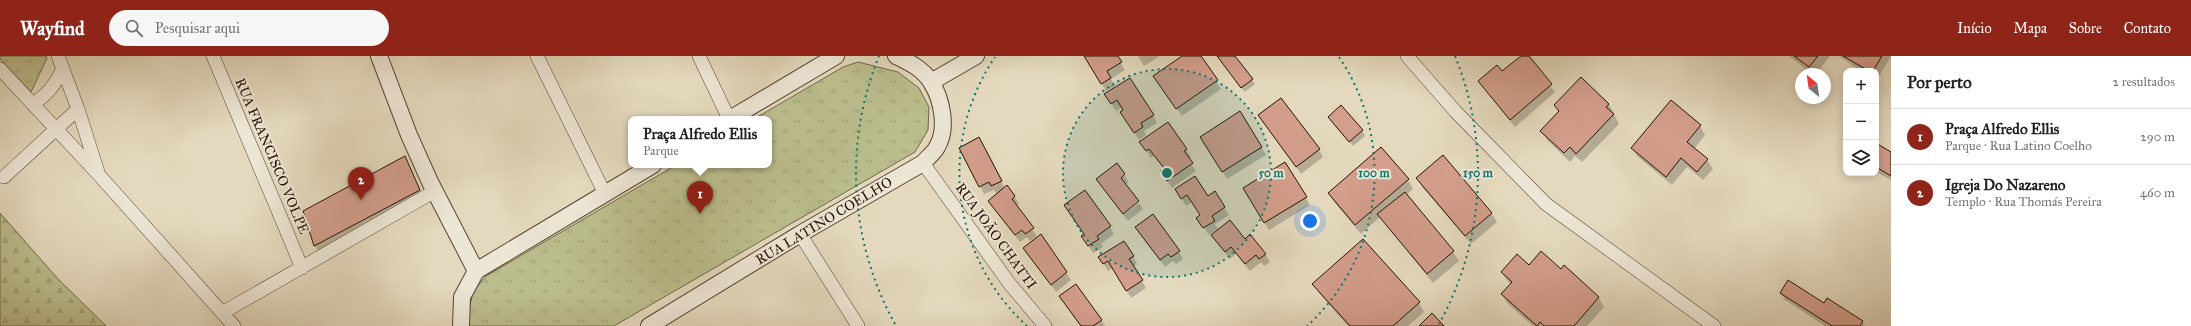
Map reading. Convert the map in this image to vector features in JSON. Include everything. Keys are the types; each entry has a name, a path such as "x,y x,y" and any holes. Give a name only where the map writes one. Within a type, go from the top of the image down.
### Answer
{"street":[{"name":"RUA FRANCISCO VOLPE","path":"213,56 302,268"},
{"path":"379,56 409,135 435,191 476,271"},
{"path":"537,56 605,194"},
{"path":"699,56 728,116"},
{"path":"734,116 836,56"},
{"name":"RUA LATINO COELHO","path":"649,326 668,322 800,234 923,163 937,147 944,125 931,82 913,64 896,56"},
{"path":"931,82 976,56"},
{"path":"1407,56 1455,111 1546,204 1714,326"},
{"path":"33,104 46,96 55,85 60,62"},
{"path":"60,62 78,109 99,175"},
{"path":"0,69 55,130 99,175 234,326"},
{"path":"4,177 78,109"},
{"name":"RUA JOÃO CHATTI","path":"923,163 1008,283 1045,326"},
{"path":"461,326 462,297 476,271 648,168"},
{"path":"222,313 435,191"},
{"path":"800,234 858,326"}],"green space":[{"path":"0,56 46,56 47,58 31,92 0,59"},
{"path":"858,62 898,72 919,88 929,107 928,130 915,152 614,326 465,326 473,292 486,276 671,168 772,168 772,116 759,116 843,67"},
{"path":"0,213 58,279 106,326 0,326"}],"building":[{"path":"1084,56 1118,56 1122,62 1107,71 1111,78 1101,84"},
{"path":"1182,56 1201,56 1218,80 1176,109 1153,76"},
{"path":"1217,56 1235,56 1253,79 1241,88"},
{"path":"1521,56 1529,56 1552,84 1510,120 1478,81 1497,65 1502,71"},
{"path":"1794,56 1818,56 1809,67"},
{"path":"1843,56 1882,56 1875,68 1864,68"},
{"path":"1581,77 1609,104 1606,107 1614,114 1576,154 1570,147 1564,153 1540,131 1559,111 1554,105"},
{"path":"1130,78 1154,115 1141,123 1143,127 1134,133 1120,112 1123,110 1117,100 1111,104 1104,94"},
{"path":"1281,98 1320,149 1296,167 1258,115"},
{"path":"1671,100 1701,125 1687,142 1708,159 1697,172 1681,158 1666,177 1631,148"},
{"path":"1341,105 1363,130 1349,142 1328,117"},
{"path":"1240,111 1262,147 1222,172 1200,137"},
{"path":"1168,122 1187,149 1184,151 1193,163 1167,181 1160,171 1164,168 1149,149 1146,151 1139,142"},
{"path":"979,137 1002,181 991,186 989,182 979,187 959,148"},
{"path":"1879,145 1891,152 1891,176 1879,169"},
{"path":"1381,147 1409,179 1355,225 1328,193"},
{"path":"1443,155 1492,213 1465,236 1416,178"},
{"path":"405,156 420,190 314,246 303,211"},
{"path":"1285,162 1307,197 1264,223 1243,188"},
{"path":"1117,163 1125,174 1121,178 1139,201 1123,214 1096,179"},
{"path":"1195,176 1208,196 1215,191 1225,207 1212,216 1215,221 1203,228 1196,218 1200,215 1187,195 1181,199 1175,189"},
{"path":"1007,185 1015,196 1012,199 1034,228 1025,234 1022,230 1015,235 988,201"},
{"path":"1085,190 1111,226 1097,236 1099,239 1088,246 1081,236 1084,234 1064,205"},
{"path":"1405,192 1454,251 1427,274 1377,214"},
{"path":"1153,214 1180,251 1171,257 1168,254 1160,260 1135,227"},
{"path":"1230,220 1245,239 1250,234 1266,254 1259,259 1256,255 1245,264 1231,247 1225,252 1211,235"},
{"path":"1041,234 1067,272 1051,285 1023,248"},
{"path":"1363,239 1420,302 1393,326 1350,326 1312,284"},
{"path":"1124,241 1134,256 1129,259 1143,280 1126,291 1108,261 1103,264 1098,257"},
{"path":"1541,251 1561,269 1564,265 1599,297 1574,326 1544,326 1540,322 1537,326 1501,294 1512,282 1501,272 1517,254 1529,265"},
{"path":"1788,280 1824,303 1827,298 1863,321 1860,326 1832,326 1780,293"},
{"path":"1076,284 1102,320 1093,326 1081,326 1059,296"},
{"path":"1432,313 1444,326 1419,326"}],"place":[{"name":"Igreja Do Nazareno","path":"361,200"},
{"name":"Praça Alfredo Ellis","path":"700,214"}]}
